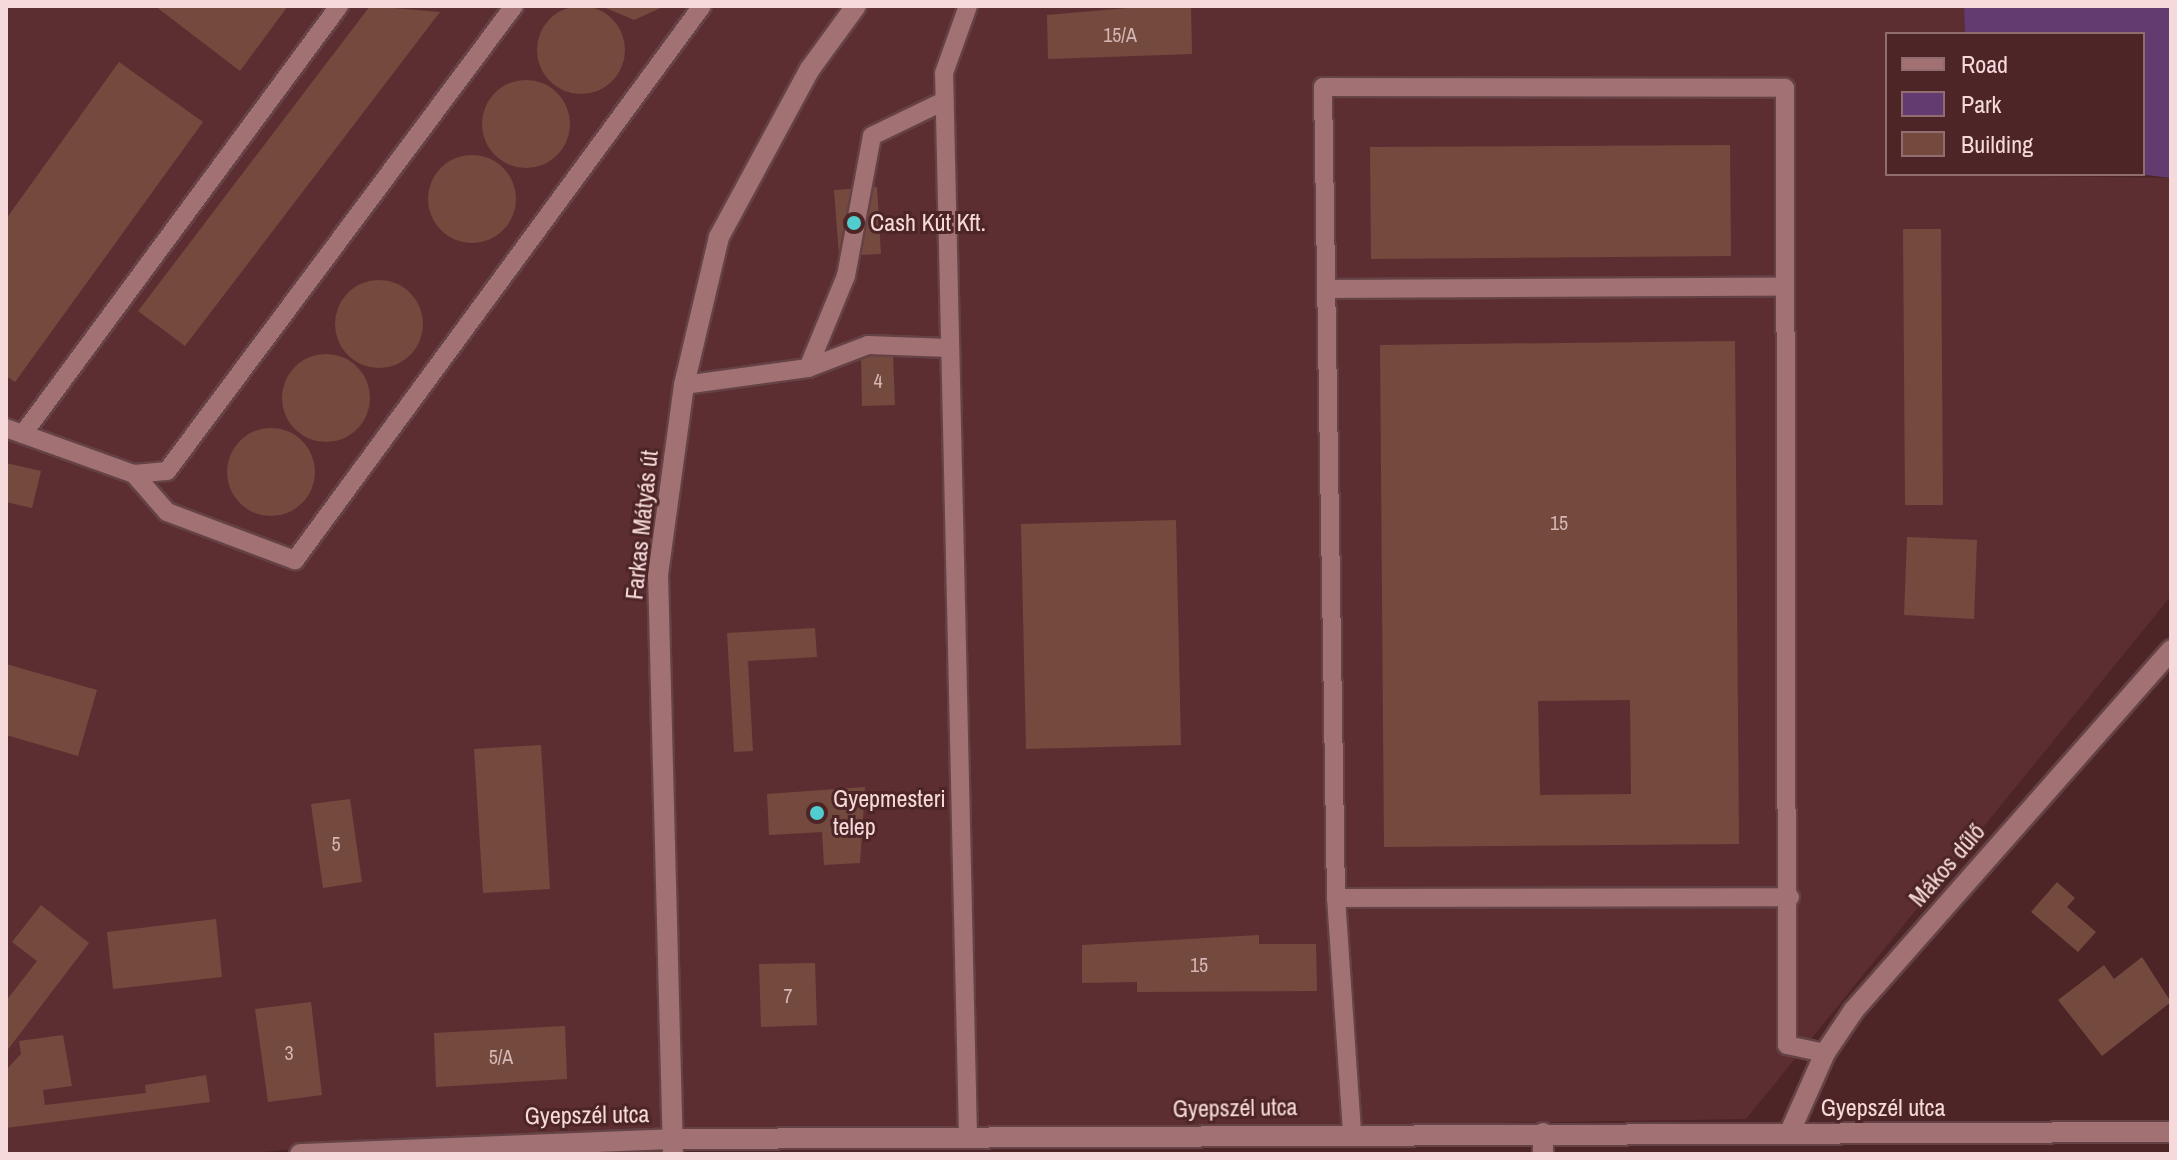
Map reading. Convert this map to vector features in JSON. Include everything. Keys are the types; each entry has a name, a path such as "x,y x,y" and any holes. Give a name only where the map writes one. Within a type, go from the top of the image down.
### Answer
{"street":[{"name":"Farkas Mátyás út","path":"673,1146 658,575 684,385 719,237 810,69 856,6"},
{"name":"Mákos dűlő","path":"1789,1134 1825,1053 1854,1010 2171,650"},
{"name":"Gyepszél utca","path":"300,1154 968,1136 1144,1145 1352,1132 1789,1134 2036,1144 2171,1132"},
{"path":"1543,1133 1543,1154"}],"lane":[{"path":"339,6 14,431 134,474 167,471 514,6"},
{"path":"134,474 167,512 295,560 702,6"},
{"path":"968,6 944,73 968,1136"},
{"path":"1352,1132 1336,898 1329,289 1323,87 1785,88 1790,897 1787,1045 1825,1053"},
{"path":"808,368 846,276 872,136 944,101"},
{"path":"1329,289 1785,287"},
{"path":"684,385 808,368 868,345 949,348"},
{"path":"1336,898 1790,897"}],"shaded area":[{"path":"6,6 1964,6 1965,32 1885,32 1885,176 2171,178 2171,596 1746,1119 381,1140 244,1154 6,1154"}],"green space":[{"path":"1964,6 2171,6 2171,178 2145,175 2145,32 1965,32"}],"building":[{"path":"155,6 288,6 240,71"},
{"path":"370,6 440,12 185,346 138,311"},
{"path":"581,6 598,9 612,19 622,33 625,50 622,67 612,81 598,91 581,94 564,91 550,81 540,67 537,50 540,33 550,19 564,9"},
{"path":"601,6 665,6 634,20"},
{"path":"1151,6 1191,6 1192,54 1048,59 1047,15"},
{"path":"119,62 203,122 15,382 6,376 6,219"},
{"path":"526,80 543,83 557,93 567,107 570,124 567,141 557,155 543,165 526,168 509,165 495,155 485,141 482,124 485,107 495,93 509,83"},
{"path":"1730,145 1731,256 1371,259 1370,147"},
{"path":"472,155 489,159 503,168 512,182 516,199 512,216 503,230 489,239 472,243 455,239 441,230 432,216 428,199 432,182 441,168 455,159"},
{"path":"877,187 881,254 839,256 834,190"},
{"path":"1903,229 1941,229 1943,505 1905,505"},
{"path":"379,280 396,284 410,293 419,307 423,324 419,341 410,355 396,364 379,368 362,364 348,355 339,341 335,324 339,307 348,293 362,284"},
{"path":"1735,341 1739,844 1384,847 1380,345","holes":["1630,700 1631,794 1540,795 1538,701"]},
{"path":"326,354 343,357 357,367 367,381 370,398 367,415 357,429 343,439 326,442 309,439 295,429 285,415 282,398 285,381 295,367 309,357"},
{"path":"861,355 893,355 895,405 862,406"},
{"path":"271,428 288,431 302,441 312,455 315,472 312,489 302,503 288,513 271,516 254,513 240,503 230,489 227,472 230,455 240,441 254,431"},
{"path":"6,463 41,471 32,508 6,502"},
{"path":"1176,520 1181,745 1026,749 1021,524"},
{"path":"1907,537 1977,540 1974,619 1904,615"},
{"path":"815,628 817,657 748,661 753,751 734,752 727,633"},
{"path":"6,664 97,690 78,756 6,735"},
{"path":"541,745 550,889 483,893 474,749"},
{"name":"Gyepmesteri telep","path":"865,787 860,863 824,865 822,832 769,835 767,794"},
{"path":"350,799 362,882 323,888 311,804"},
{"path":"2057,882 2075,898 2067,907 2096,932 2078,952 2031,912"},
{"path":"41,905 89,943 6,1052 6,1001 37,961 12,942"},
{"path":"216,919 222,977 113,989 107,932"},
{"path":"1259,935 1259,944 1316,944 1317,991 1137,992 1137,982 1082,983 1082,945"},
{"path":"2142,957 2171,1002 2102,1056 2058,1000 2104,965 2114,979"},
{"path":"815,963 817,1025 761,1027 759,964"},
{"path":"311,1002 322,1095 268,1102 255,1009"},
{"path":"565,1026 567,1079 436,1087 434,1033"},
{"path":"63,1035 72,1086 43,1090 45,1105 146,1093 145,1085 206,1075 210,1102 6,1128 6,1070 21,1054 19,1041"}],"place":[{"name":"Cash Kút Kft.","path":"854,223"},
{"name":"Gyepmesteri telep","path":"817,813"}]}
